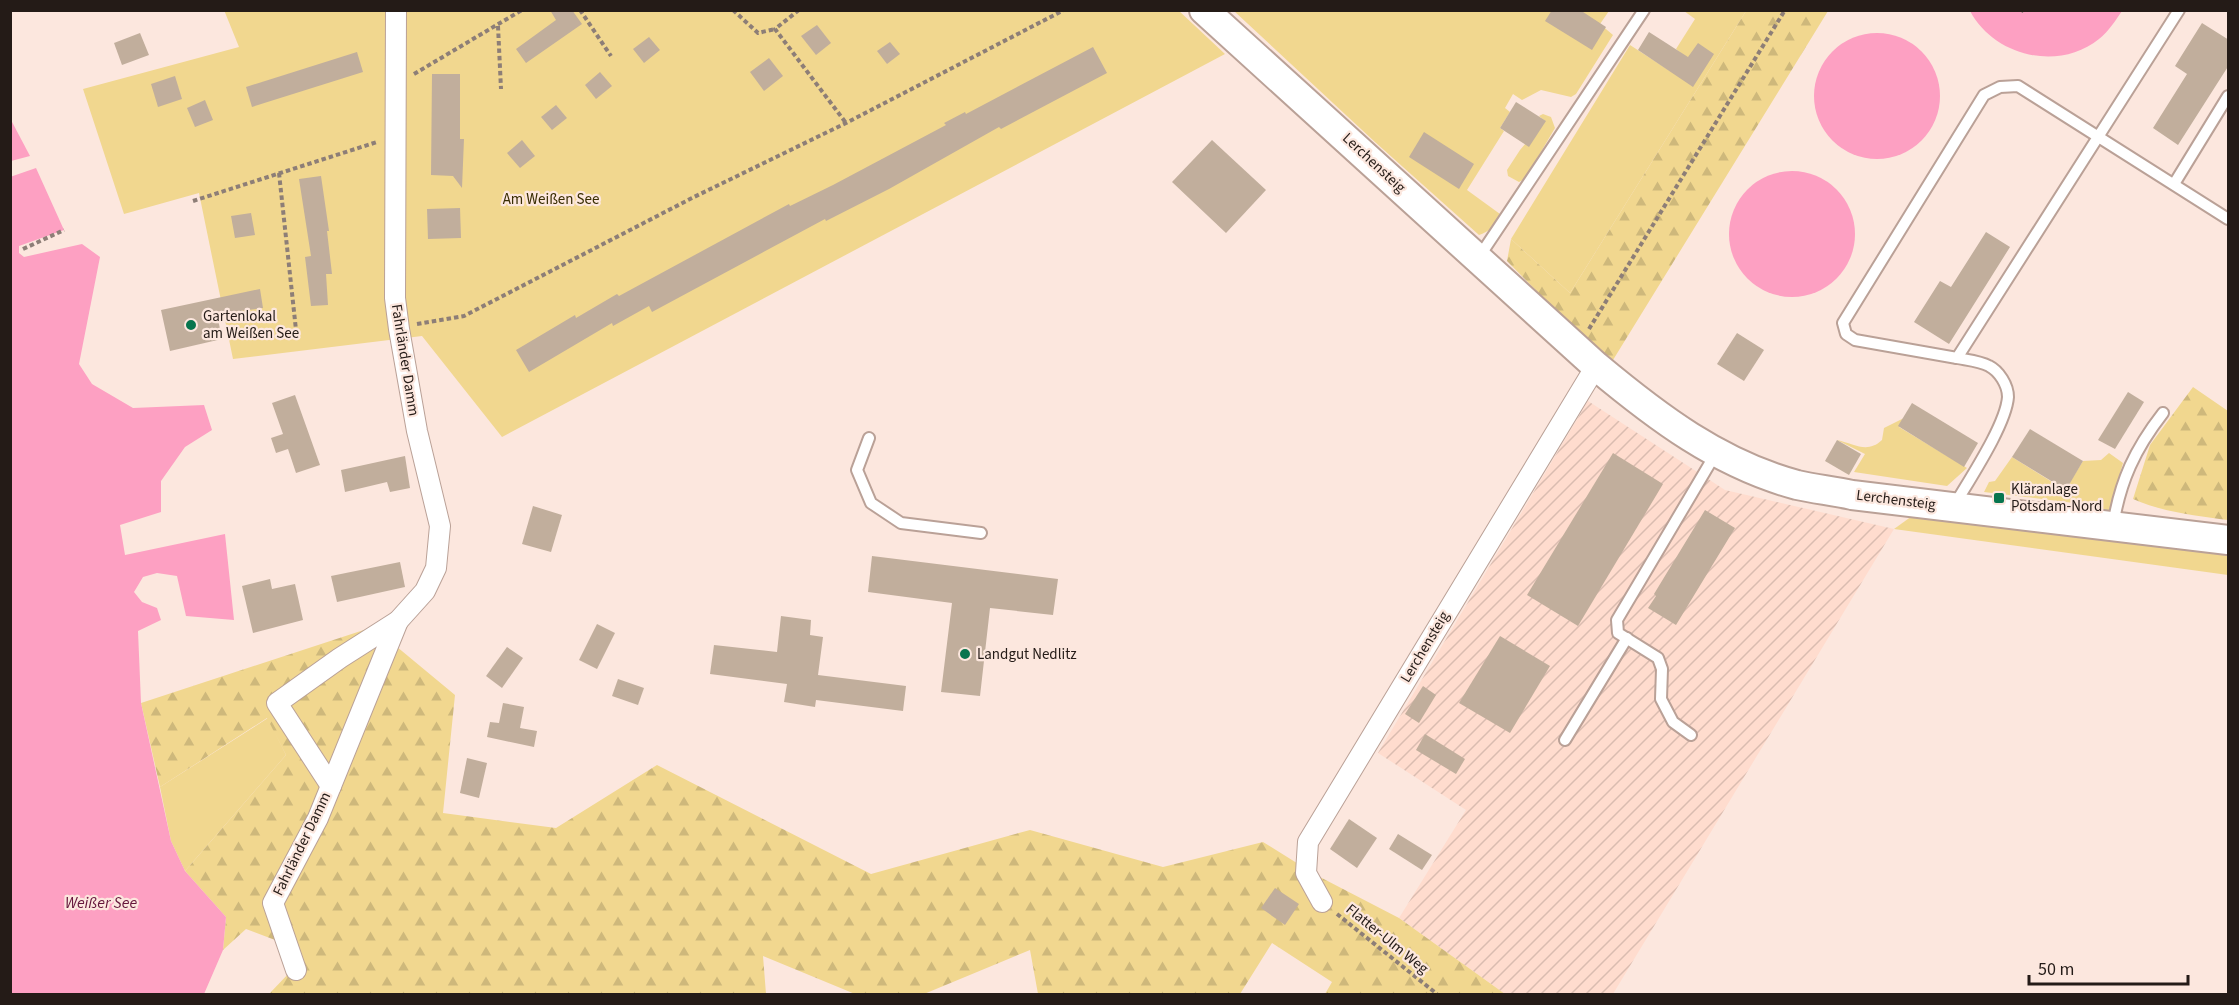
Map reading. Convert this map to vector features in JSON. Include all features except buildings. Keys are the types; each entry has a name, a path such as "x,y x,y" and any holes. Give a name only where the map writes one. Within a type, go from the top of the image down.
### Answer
{"street":[{"name":"Fahrländer Damm","path":"331,786 277,703 340,658 398,621 425,591 436,568 440,526 417,431 395,298 395,137 398,85 396,10"},
{"name":"Lerchensteig","path":"1204,10 1586,358 1654,414 1716,453 1755,471 1798,485 1852,495 2229,540"},
{"name":"Lerchensteig","path":"1322,902 1306,873 1308,842 1586,358"},
{"name":"Fahrländer Damm","path":"296,970 273,903 318,818 398,621"}],"lane":[{"path":"1478,259 1644,10"},
{"path":"1957,358 2179,10"},
{"path":"1954,507 1995,434 2008,395 2004,382 1988,365 1855,340 1846,334 1844,323 1984,95 2000,87 2018,86 2229,219"},
{"path":"2174,184 2229,96"},
{"path":"2113,526 2125,476 2149,432 2163,413"},
{"path":"869,438 857,470 872,503 901,523 981,533"},
{"path":"1691,735 1673,722 1660,699 1662,669 1658,658 1618,633 1617,620 1716,453"},
{"path":"1565,740 1627,638"}],"path":[{"path":"398,85 522,10"},
{"path":"580,10 611,56"},
{"path":"733,10 758,33 775,28 799,10"},
{"path":"399,329 464,316 1064,10"},
{"path":"1586,358 1785,10"},
{"path":"498,26 501,89"},
{"path":"775,28 846,123"},
{"path":"193,201 395,137"},
{"path":"279,174 296,330"},
{"path":"22,249 64,230"},
{"name":"Flatter-Ulm Weg","path":"1322,902 1437,994"}],"shaded area":[{"path":"1588,401 1725,490 1894,529 1613,994 1505,994 1399,918 1466,810 1378,753"}],"green space":[{"name":"Am Weißen See","path":"224,10 1178,10 1225,54 502,437 422,336 233,359 199,193 124,214 83,89 239,47"},
{"path":"1234,11 1609,11 1600,24 1613,35 1576,94 1571,97 1541,90 1522,100 1513,94 1505,108 1510,112 1500,128 1504,131 1467,190 1500,214 1492,228 1479,235"},
{"path":"1684,11 1746,11 1570,293 1511,239 1630,45 1670,71 1682,54 1676,49 1695,19"},
{"path":"1746,11 1828,11 1613,360 1577,332 1507,261 1511,239 1570,293"},
{"path":"1543,114 1551,117 1555,128 1525,179 1519,182 1508,176 1507,170 1520,150 1545,121 1539,116"},
{"path":"2193,387 2228,411 2228,520 2168,510 2133,499 2150,445"},
{"path":"1904,418 1899,427 1967,468 1947,486 1854,472 1865,454 1837,440 1861,447 1871,446 1882,440 1884,428"},
{"path":"2109,453 2123,463 2108,514 2073,509 2074,503 1984,492 1989,482 1995,481 2012,457 2065,490 2083,461 2101,460"},
{"path":"1919,511 2228,549 2228,575 1894,529"},
{"path":"373,627 455,695 443,813 556,828 657,765 871,874 1030,830 1163,867 1263,842 1316,875 1399,918 1505,994 1325,994 1332,982 1272,943 1240,994 1038,994 1030,950 924,994 855,994 763,956 766,994 269,994 291,971 283,943 246,929 223,950 226,917 185,871 286,755 267,718 160,787 141,703"},
{"path":"268,718 286,755 185,871 171,841 160,787"}],"water":[{"path":"1970,11 2122,11 2103,36 2083,49 2065,55 2046,57 2011,48 1995,39"},
{"path":"1877,33 1901,38 1921,52 1935,72 1940,96 1935,120 1921,140 1901,154 1877,159 1853,154 1833,140 1819,120 1814,96 1819,72 1833,52 1853,38"},
{"path":"11,120 30,156 10,161"},
{"name":"Weißer See","path":"36,168 64,230 19,246 19,253 24,257 82,244 100,257 79,364 92,384 133,408 204,405 212,430 185,447 161,481 161,512 120,525 125,555 225,534 234,620 186,616 177,576 157,573 143,577 134,592 142,602 157,608 161,620 138,631 141,703 171,841 185,871 226,917 223,950 204,994 11,994 10,177"},
{"path":"1792,171 1816,176 1836,190 1850,210 1855,234 1850,258 1836,278 1816,292 1792,297 1768,292 1748,278 1734,258 1729,234 1734,210 1748,190 1768,176"}],"place":[{"name":"Gartenlokal am Weißen See","path":"191,325"},
{"name":"Kläranlage Potsdam-Nord","path":"1999,498"},
{"name":"Landgut Nedlitz","path":"965,654"}]}
